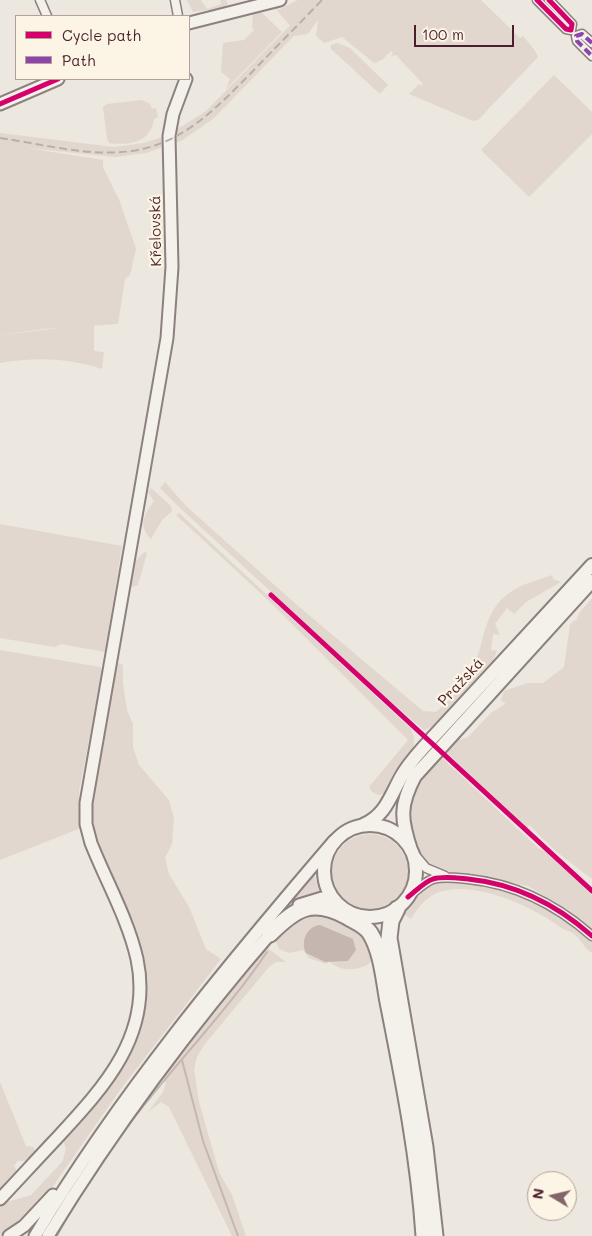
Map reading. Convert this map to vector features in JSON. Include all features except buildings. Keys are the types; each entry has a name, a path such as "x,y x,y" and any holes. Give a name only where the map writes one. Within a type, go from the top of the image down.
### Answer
{"highway":[{"path":"270,934 302,909 316,906 329,907 367,928 374,942 380,964"},
{"path":"397,909 391,921 389,938 423,1130 435,1236"},
{"path":"357,915 368,920 374,929 409,1116 424,1236"}],"main road":[{"path":"190,23 280,0"},
{"path":"0,104 56,80"},
{"name":"Křelovská","path":"0,1199 76,1117 113,1073 126,1048 137,1014 139,981 135,954 91,843 85,811 168,338 171,293 170,132 186,80"},
{"name":"Pražská","path":"363,826 376,819 385,810 406,770 423,748 592,565"},
{"name":"Pražská","path":"411,850 403,824 402,810 405,796 415,776 592,581"},
{"path":"35,1236 82,1161 143,1074 195,1005 334,841 346,832 363,826 373,825 390,829 403,839 411,850 416,863 416,875 408,897 397,909 380,916 357,915 339,904 322,898 305,902 289,912 193,1026 135,1104 48,1236"},
{"path":"334,841 326,858 324,873 328,889 339,904"},
{"path":"9,1236 36,1215 82,1161"}],"street":[{"path":"40,0 47,15"},
{"path":"175,0 178,15"},
{"path":"537,0 566,29 583,34 592,43"},
{"path":"549,0 571,22 577,41 592,56"},
{"path":"411,850 430,870 452,878 492,883 535,896 568,916 592,936"},
{"path":"408,897 428,881 452,878"}],"shaded area":[{"path":"187,0 201,0 207,9 222,4 220,0 226,0 229,7 193,12"},
{"path":"298,0 318,0 289,31 291,27 275,8 277,7 278,10"},
{"path":"315,0 329,0 213,119 181,141 146,153 115,157 27,148 103,160 103,167 120,202 136,249 130,275 125,279 118,324 43,329 0,335 0,133 114,147 144,143 168,135 206,111"},
{"path":"326,0 481,0 520,38 523,36 538,57 478,120 473,121 409,94 419,84 421,86 423,84 396,55 391,56 393,53 391,51 382,60 374,63 342,37 324,43 316,36 318,20 308,34 294,36 292,33 314,12 317,14 317,10"},
{"path":"261,12 282,32 226,89 230,79 221,72 223,43 244,40 254,30 252,27 253,14"},
{"path":"337,43 350,48 388,85 380,94 331,49 331,45"},
{"path":"554,75 592,112 592,134 529,197 481,150"},
{"path":"142,100 150,104 152,109 156,108 158,117 154,119 149,133 132,143 109,143 103,107 107,104"},
{"path":"94,324 94,351 104,352 102,369 64,361 39,359 0,363 0,335"},
{"path":"165,482 186,506 297,605 423,711 436,712 454,695 464,682 476,661 491,614 503,598 521,586 552,575 553,579 561,582 526,602 514,614 507,608 495,624 500,635 493,634 491,650 497,651 493,660 433,726 424,730 385,697 178,506 160,488"},
{"path":"151,488 171,506 172,511 162,520 151,539 143,524 145,515 154,501 148,492"},
{"path":"179,513 411,729 414,737 413,749 393,774 385,793 379,795 372,792 369,787 408,740 269,601 176,515"},
{"path":"0,524 122,546 105,652 61,644 55,647 0,638"},
{"path":"144,552 147,553 138,585 132,587 129,584 132,565"},
{"path":"592,598 592,879 558,853 540,836 467,758 491,713 518,696 544,694 576,660 577,618"},
{"path":"577,620 577,655 569,672 551,690 539,697 533,698 526,707 527,709 521,720 491,753 484,756 480,762 469,759 530,825 527,828 446,752 454,740 467,738 491,713 506,704 501,700 504,691 528,683 543,683 564,667 570,625 573,621"},
{"path":"0,650 100,667 103,670 79,791 81,828 0,860"},
{"path":"116,662 123,665 123,683 127,710 133,724 133,747 139,765 169,800 174,818 172,844 165,858 169,874 189,907 206,949 221,959 120,1090 42,1202 0,1235 0,1204 31,1195 62,1162 66,1149 62,1136 101,1098 120,1072 134,1043 144,980 93,836 90,816 91,793"},
{"path":"439,755 538,848 546,852 592,895 592,929 566,909 528,886 473,875 440,872 426,864 409,830 408,803 424,772"},
{"path":"363,834 377,834 391,840 402,851 408,865 405,887 397,899 377,910 363,910 349,904 338,893 332,879 332,865 338,851 349,840"},
{"path":"314,873 319,891 289,908 286,905"},
{"path":"449,881 469,883 508,892 543,907 560,916 592,941 592,953 574,934 533,910 516,902 480,891 445,890 428,898 411,919 404,914 428,885"},
{"path":"321,909 364,931 373,958 369,964 354,969 343,969 329,961 326,964 309,958 303,950 289,953 279,949 275,939 290,920"},
{"path":"320,925 353,939 356,950 348,961 325,962 306,953 304,940 308,931"},
{"path":"265,946 286,962 276,962 269,967 204,1045 197,1057 194,1069 199,1102 219,1172 232,1195 246,1236 232,1236 169,1107 161,1102 148,1112 163,1092 166,1083 162,1076 193,1034"},
{"path":"0,1082 26,1146 33,1147 36,1153 27,1161 18,1161 14,1166 17,1171 0,1189"}],"waterway":[{"path":"57,1236 84,1190 124,1132 150,1097 219,1016 267,952"},
{"path":"182,1060 203,1141 238,1236"}],"railway":[{"path":"0,138 66,149 99,152 132,151 151,147 168,140 184,132 213,110 322,0"}],"marked path":[{"path":"592,43 582,34 576,36 577,41 592,56"}],"cycle path":[{"path":"537,0 566,29 571,30 572,24 549,0"},
{"path":"0,104 56,80"},
{"path":"271,595 592,891"},
{"path":"408,897 426,882 437,878 446,877 486,882 519,891 550,905 592,936"}]}
